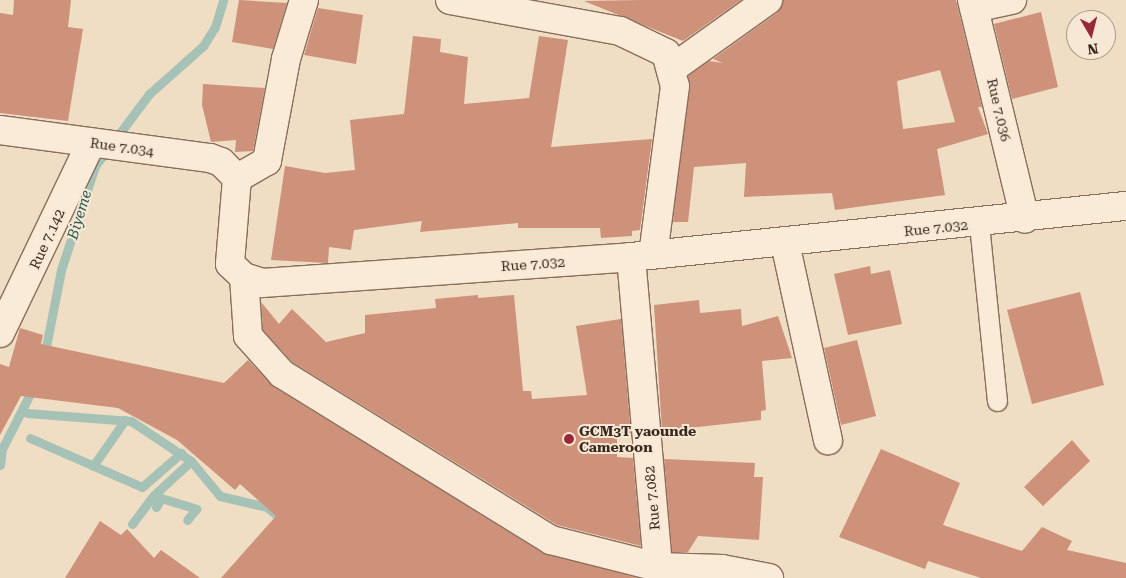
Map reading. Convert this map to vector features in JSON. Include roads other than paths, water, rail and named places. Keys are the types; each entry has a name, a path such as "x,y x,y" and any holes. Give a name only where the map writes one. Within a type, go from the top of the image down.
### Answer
{"street":[{"path":"304,0 286,59 267,161 237,178 230,264 244,277 248,336 282,374 551,540 658,567 722,569 769,578"},
{"path":"450,0 529,7 620,31 666,53 673,68 768,0"},
{"path":"973,4 1012,0"},
{"name":"Rue 7.036","path":"973,4 1025,219"},
{"name":"Rue 7.082","path":"658,567 642,256 675,86 673,68"},
{"name":"Rue 7.034","path":"0,130 210,158 221,162 237,178"},
{"name":"Rue 7.142","path":"0,333 91,143"},
{"name":"Rue 7.032","path":"244,277 262,283 642,256 979,224 1126,206"},
{"path":"784,243 828,440"}],"lane":[{"path":"979,224 997,401"}],"waterway":[{"name":"Biyeme","path":"44,357 61,270 95,166 149,94 203,46 215,27 223,0"},
{"name":"Biyeme","path":"0,465 2,449 33,388"},
{"path":"27,413 131,421 191,461 220,496 267,507 275,514"},
{"path":"93,466 125,420"},
{"path":"30,438 142,487 181,453"},
{"path":"132,524 154,495 191,461"},
{"path":"156,507 161,498 196,509 187,520"}],"place":[{"name":"GCM3T yaounde Cameroon","path":"569,439"}]}
